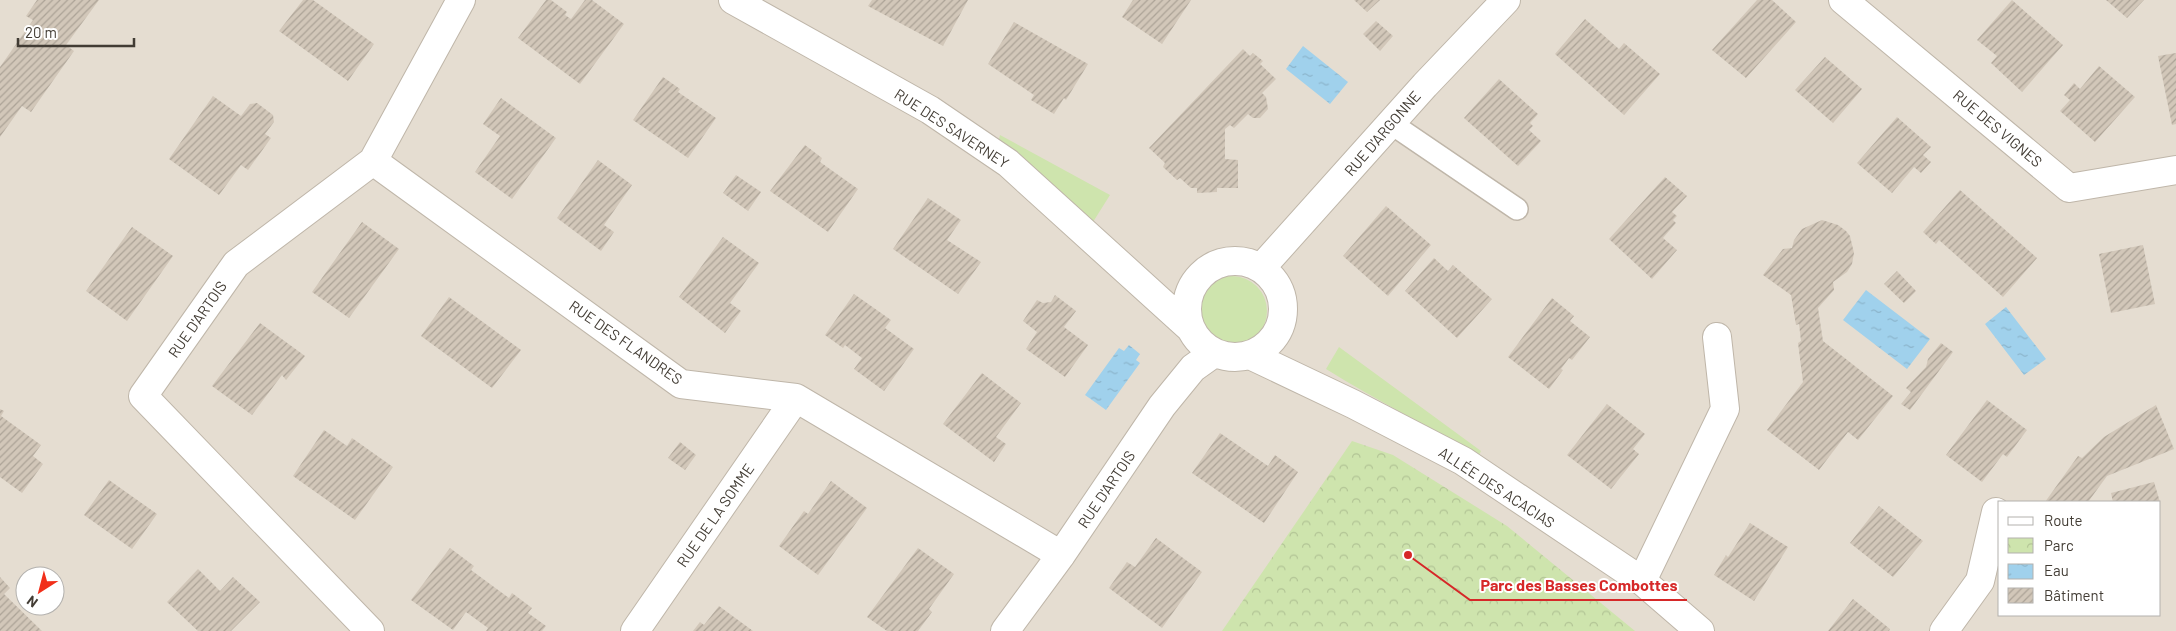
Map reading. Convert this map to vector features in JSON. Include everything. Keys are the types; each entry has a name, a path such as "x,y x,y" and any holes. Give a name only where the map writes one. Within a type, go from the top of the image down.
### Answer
{"street":[{"name":"RUE D'ARTOIS","path":"370,631 143,396 236,264 373,161 461,0"},
{"name":"RUE DES SAVERNEY","path":"733,0 930,110 1008,163 1191,329"},
{"name":"RUE D'ARGONNE","path":"1261,268 1425,85 1506,0"},
{"name":"RUE DES VIGNES","path":"1842,0 2069,188 2176,170"},
{"name":"RUE DES FLANDRES","path":"373,161 681,384 796,398 1061,555"},
{"path":"1231,261 1247,262 1261,268 1269,275 1281,294 1282,315 1280,326 1268,344 1250,355 1232,357 1214,353 1200,343 1191,329 1187,314 1188,298 1193,284 1203,273 1216,264 1231,261"},
{"path":"1642,581 1724,409 1717,337"},
{"name":"RUE D'ARTOIS","path":"1005,631 1061,555 1162,406 1193,368 1214,353"},
{"name":"ALLÉE DES ACACIAS","path":"1250,355 1353,404 1463,461 1642,581 1700,631"},
{"name":"RUE DE LA SOMME","path":"635,631 796,398"},
{"path":"1944,631 1980,581 1996,512"}],"lane":[{"path":"1392,124 1517,209"}],"shaded area":[{"path":"0,0 2176,0 2176,631 0,631"}],"green space":[{"path":"1000,135 1110,195 1093,222 1030,164 998,143"},
{"path":"1239,276 1252,282 1261,291 1265,297 1267,311 1265,325 1257,336 1246,344 1225,346 1218,344 1207,336 1199,325 1197,304 1199,297 1207,286 1218,278"},
{"path":"1339,347 1481,451 1478,457 1326,369"},
{"path":"1352,441 1393,455 1507,526 1635,631 1222,631"}],"water":[{"path":"1303,46 1348,82 1330,104 1286,69"},
{"path":"1866,290 1930,339 1907,369 1843,320"},
{"path":"2006,307 2046,359 2024,375 1985,324"},
{"path":"1129,345 1140,354 1136,360 1140,363 1106,410 1085,395 1119,348 1124,351"}],"building":[{"path":"37,0 99,0 66,45 74,51 31,112 22,106 0,137 0,67 33,20 26,16"},
{"path":"303,0 313,0 374,44 348,81 279,31"},
{"path":"546,0 551,0 567,12 565,15 571,19 585,0 592,0 624,24 580,84 518,38"},
{"path":"872,0 968,0 943,46 868,6"},
{"path":"1133,0 1191,0 1162,44 1122,17"},
{"path":"1354,0 1380,0 1367,12"},
{"path":"1757,0 1772,0 1796,22 1746,78 1712,50"},
{"path":"2012,0 2063,45 2022,92 1991,63 1997,56 1977,40"},
{"path":"2106,0 2144,0 2127,18"},
{"path":"1585,19 1619,49 1624,43 1660,74 1624,115 1555,54"},
{"path":"1376,21 1393,36 1380,51 1363,34"},
{"path":"1014,22 1088,64 1066,100 1064,98 1054,114 1031,100 1034,95 988,64"},
{"path":"1243,49 1250,56 1253,53 1263,61 1260,64 1276,79 1262,93 1266,97 1268,109 1260,118 1253,118 1248,114 1234,128 1230,125 1225,129 1225,159 1238,160 1238,188 1217,188 1217,192 1197,193 1197,188 1191,188 1180,178 1177,180 1163,167 1165,163 1149,148"},
{"path":"2176,53 2176,124 2172,125 2158,56"},
{"path":"1825,57 1862,89 1833,123 1795,90"},
{"path":"2099,66 2135,97 2095,142 2060,111 2070,100 2064,95 2074,83 2080,89"},
{"path":"663,77 680,89 678,92 716,118 688,158 633,120"},
{"path":"1499,79 1538,114 1530,123 1533,126 1529,130 1541,141 1518,166 1464,118"},
{"path":"213,96 241,116 250,104 257,103 273,115 274,122 265,134 271,138 248,170 241,165 219,195 169,159"},
{"path":"501,98 556,138 512,199 475,172 500,136 483,124"},
{"path":"1897,117 1931,147 1923,155 1931,162 1921,173 1914,167 1892,193 1857,163"},
{"path":"805,145 822,158 820,162 858,189 828,232 770,191"},
{"path":"598,160 632,185 604,225 614,232 601,251 557,218"},
{"path":"736,175 761,192 748,211 723,193"},
{"path":"1665,177 1687,196 1672,212 1677,216 1673,220 1676,223 1663,238 1677,250 1652,279 1609,239"},
{"path":"1960,190 2037,258 2003,297 1939,240 1936,244 1923,232"},
{"path":"928,198 961,220 947,240 981,262 958,294 893,249"},
{"path":"1386,206 1431,245 1388,296 1343,256"},
{"path":"1822,220 1838,225 1846,231 1850,236 1854,253 1852,264 1847,272 1833,282 1834,290 1818,308 1823,341 1893,396 1858,440 1848,432 1819,470 1767,430 1803,382 1798,343 1801,341 1799,324 1796,325 1791,295 1763,275 1783,249 1792,248 1794,240 1802,229"},
{"path":"362,222 399,249 349,318 312,292"},
{"path":"132,227 173,256 127,321 86,291"},
{"path":"723,237 759,263 730,303 741,311 725,333 679,297"},
{"path":"2143,245 2155,304 2111,313 2099,254"},
{"path":"1434,258 1448,271 1453,265 1492,299 1457,338 1405,291"},
{"path":"1897,271 1916,291 1904,303 1884,284"},
{"path":"854,294 891,320 885,328 914,349 884,391 854,369 862,358 845,345 843,348 825,335"},
{"path":"1055,295 1076,311 1064,327 1088,345 1065,377 1026,349 1037,332 1023,321 1037,300 1043,303 1051,302"},
{"path":"449,297 521,350 492,388 421,336"},
{"path":"1552,298 1574,316 1570,321 1590,337 1572,360 1569,358 1549,389 1508,357"},
{"path":"260,323 305,356 286,380 282,375 252,415 212,386"},
{"path":"1941,343 1953,352 1910,410 1901,404 1911,392 1906,388 1926,367 1928,359"},
{"path":"982,373 1021,403 996,437 1006,444 994,462 943,424"},
{"path":"1987,400 2027,430 2007,457 2003,454 1982,482 1946,455"},
{"path":"1607,404 1645,434 1633,449 1639,454 1611,489 1567,455"},
{"path":"2156,405 2174,449 2107,476 2089,501 2046,501 2078,456 2082,458 2104,437"},
{"path":"0,409 4,411 1,416 41,445 33,456 43,464 22,493 0,477"},
{"path":"324,430 347,446 352,438 393,467 355,520 293,476"},
{"path":"1220,433 1268,466 1275,455 1298,472 1264,523 1192,473"},
{"path":"680,442 696,455 685,470 668,458"},
{"path":"109,480 157,514 132,549 84,515"},
{"path":"831,481 867,508 818,575 779,546 804,511 808,514"},
{"path":"2154,482 2160,501 2113,501 2111,493"},
{"path":"1879,506 1923,541 1893,577 1850,543"},
{"path":"1750,523 1788,547 1754,601 1714,575 1726,555 1728,557"},
{"path":"1156,538 1202,572 1162,628 1109,588 1127,562 1135,567"},
{"path":"450,548 474,566 471,570 509,598 512,593 532,608 528,613 546,626 542,631 486,631 488,628 466,612 453,630 411,600"},
{"path":"918,548 954,574 929,609 932,612 918,631 887,631 867,617"},
{"path":"198,569 220,591 233,577 260,602 231,631 198,631 167,602"},
{"path":"0,577 10,588 4,594 15,605 15,616 27,616 42,631 0,631"},
{"path":"1853,599 1890,629 1889,631 1828,631"},
{"path":"719,606 753,631 693,631 700,622 704,625"}],"place":[{"name":"Parc des Basses Combottes","path":"1408,555"}]}
